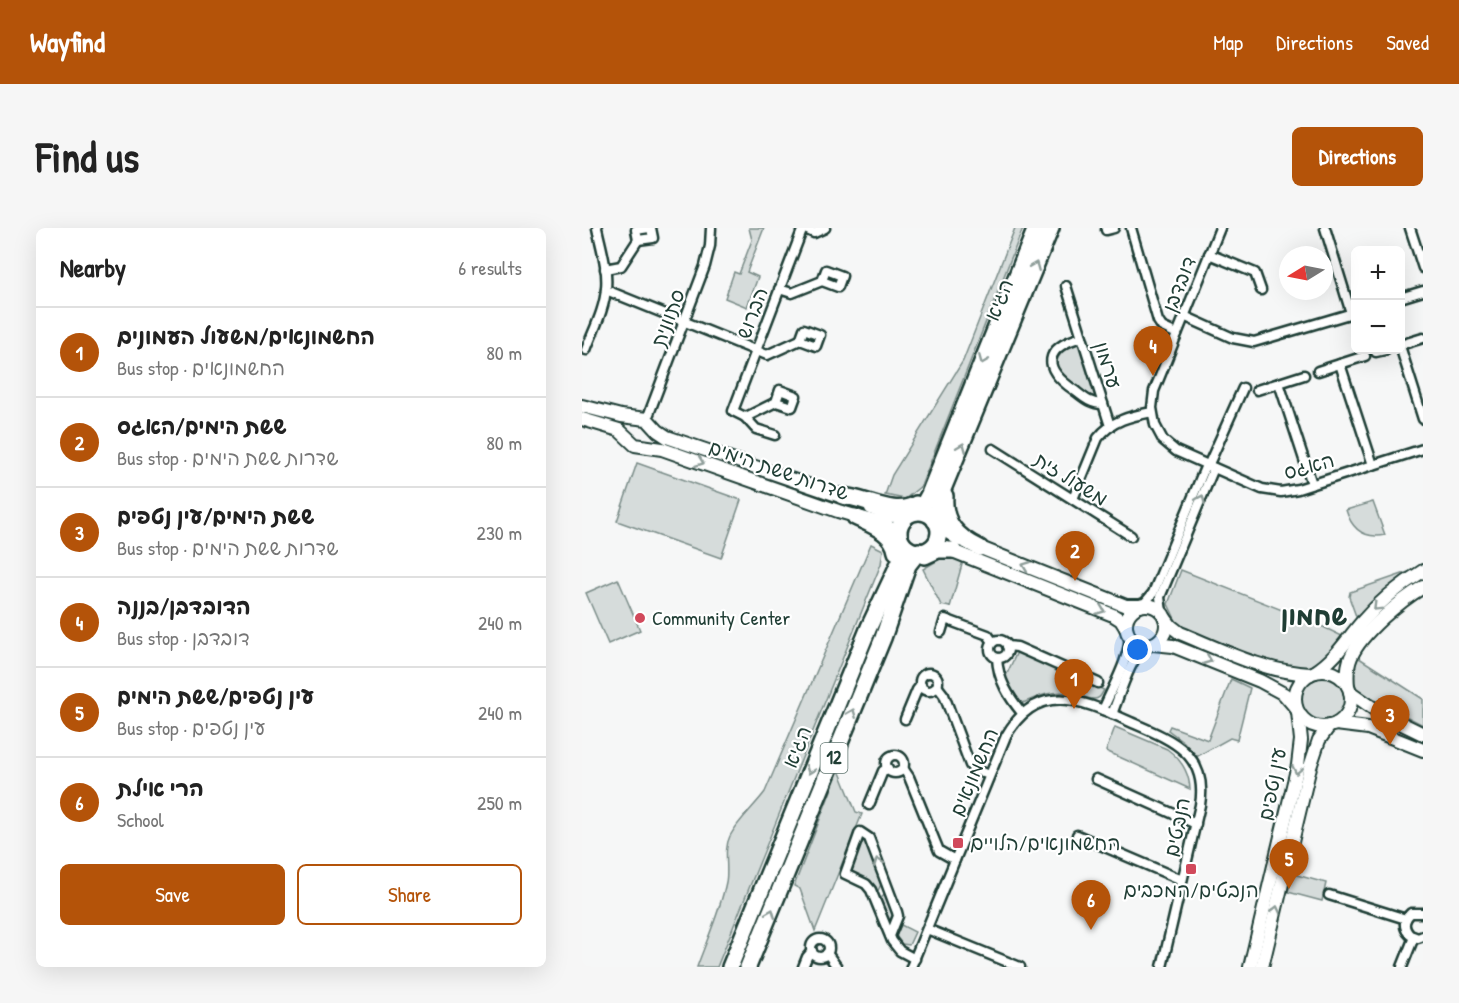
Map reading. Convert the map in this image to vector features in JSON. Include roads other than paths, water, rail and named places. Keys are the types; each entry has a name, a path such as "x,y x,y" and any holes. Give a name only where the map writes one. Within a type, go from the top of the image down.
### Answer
{"highway":[{"name":"הגיא","path":"936,523 944,471 1036,228"},
{"name":"הגיא","path":"911,514 925,502 944,471 1051,228"},
{"path":"855,517 881,518 915,505 944,471"},
{"path":"944,471 946,517 959,536 980,548"},
{"path":"840,504 857,497 881,518 892,539 896,549 893,574 882,600"},
{"path":"911,514 926,514 936,523"},
{"name":"12","path":"901,539 901,524 911,514"},
{"name":"12","path":"924,550 935,543 938,536 936,523"},
{"name":"הגיא","path":"730,967 900,561 901,539"},
{"path":"901,539 911,550 924,550"},
{"name":"הגיא","path":"748,967 883,638 907,568 912,558 924,550"},
{"path":"883,638 920,560 933,551 953,550"}],"street":[{"path":"586,350 606,290 605,269 597,228"},
{"path":"605,269 621,266 638,240 652,238 650,228"},
{"name":"סתוונית","path":"646,421 707,260 711,228"},
{"path":"803,228 814,232 825,228"},
{"name":"הברוש","path":"745,417 733,411 803,228"},
{"path":"1131,228 1158,321 1162,327 1177,334"},
{"name":"דובדבן","path":"1152,412 1154,391 1220,228"},
{"path":"1325,228 1351,306"},
{"path":"1410,228 1423,268"},
{"path":"1209,254 1255,273 1261,290"},
{"path":"779,289 792,293 822,281"},
{"name":"ערמון","path":"1066,286 1110,426"},
{"path":"606,290 769,355 800,340"},
{"path":"1405,297 1423,291"},
{"path":"1184,316 1233,338 1254,342 1351,313"},
{"name":"ערמון","path":"1082,337 1058,349 1052,359 1052,370 1062,382 1091,402 1103,404"},
{"path":"1405,345 1423,338"},
{"path":"1403,354 1423,418"},
{"path":"1318,371 1365,356"},
{"path":"1340,364 1373,465"},
{"path":"1257,390 1304,375"},
{"path":"1279,383 1312,484"},
{"path":"1103,710 1127,652 1130,613 1153,593 1243,388"},
{"path":"775,435 756,429 745,417 776,402"},
{"name":"שדרות ששת הימים","path":"582,406 646,421 670,438 840,504 855,517"},
{"path":"1073,499 1098,438 1110,426 1123,419 1152,412 1158,433 1169,446 1176,452 1209,466"},
{"path":"582,420 619,430 635,446 644,447 655,438 646,421 628,426 628,438"},
{"name":"שדרות ששת הימים","path":"644,447 662,449 840,504"},
{"name":"משעול זית","path":"993,449 1131,536"},
{"name":"האגס","path":"1209,466 1258,487 1272,491 1286,491 1423,450"},
{"path":"1112,714 1136,656 1142,647 1164,634 1166,628 1160,597 1209,466"},
{"path":"881,518 911,514"},
{"path":"881,518 901,539"},
{"path":"936,523 955,538 1126,606 1152,605 1180,633 1262,666 1287,673 1331,672 1339,676 1349,689 1380,713 1423,734"},
{"path":"924,550 941,547 953,550 1113,615 1120,619 1135,641 1173,645 1266,683 1284,694 1311,724 1319,727 1362,726 1423,750"},
{"path":"1297,710 1296,690 1300,683 1331,660 1383,600 1423,571"},
{"path":"1333,725 1348,711 1351,703 1348,667 1356,649 1386,615 1423,587"},
{"path":"941,632 945,619 988,635 993,642"},
{"path":"993,642 1001,641 1007,646 1017,647 1098,683"},
{"path":"993,642 990,652 997,658 1001,679 1009,696 1022,713"},
{"path":"997,658 1006,654 1007,646"},
{"path":"905,719 921,685 922,677 929,674 937,678 937,686 944,695 970,765 973,769 989,775"},
{"path":"921,685 929,691 937,686"},
{"name":"החשמונאים","path":"913,963 1006,736 1022,713 1034,705 1056,699 1085,703 1103,710"},
{"name":"הנבטים","path":"1103,710 1166,738 1188,754 1196,768 1200,783 1201,798 1196,824 1162,967"},
{"name":"עין נטפים","path":"1250,967 1299,760 1301,733 1297,710"},
{"name":"עין נטפים","path":"1262,967 1310,767 1319,740 1333,725"},
{"path":"888,768 888,760 894,755 902,759 903,768 909,777 939,851 955,860"},
{"path":"888,768 896,773 903,768"},
{"path":"869,805 883,771 888,768"},
{"path":"1096,779 1196,824"},
{"path":"890,936 898,916 869,838 860,832 845,874 866,884 871,890 890,936 900,951 913,963"},
{"path":"1077,835 1182,880"},
{"path":"876,902 886,882"},
{"path":"1329,895 1406,919"},
{"path":"1402,967 1418,937 1406,931 1406,919 1413,913 1422,911"},
{"path":"927,929 1020,967"},
{"path":"803,967 812,951 813,943 818,940 823,940 828,945 827,953 837,967"},
{"path":"812,951 819,957 827,953"}],"place":[{"name":"הדובדבן/בננה","path":"1153,376"},
{"name":"ששת הימים/האגס","path":"1075,581"},
{"name":"Community Center","path":"640,618"},
{"name":"החשמונאים/משעול העמונים","path":"1074,709"},
{"name":"ששת הימים/עין נטפים","path":"1390,745"},
{"name":"החשמונאים/הלויים","path":"958,843"},
{"name":"הנבטים/המכבים","path":"1191,869"},
{"name":"עין נטפים/ששת הימים","path":"1289,889"},
{"name":"הרי אילת","path":"1091,930"}],"district":[{"name":"שחמון","path":"1314,616"}]}
